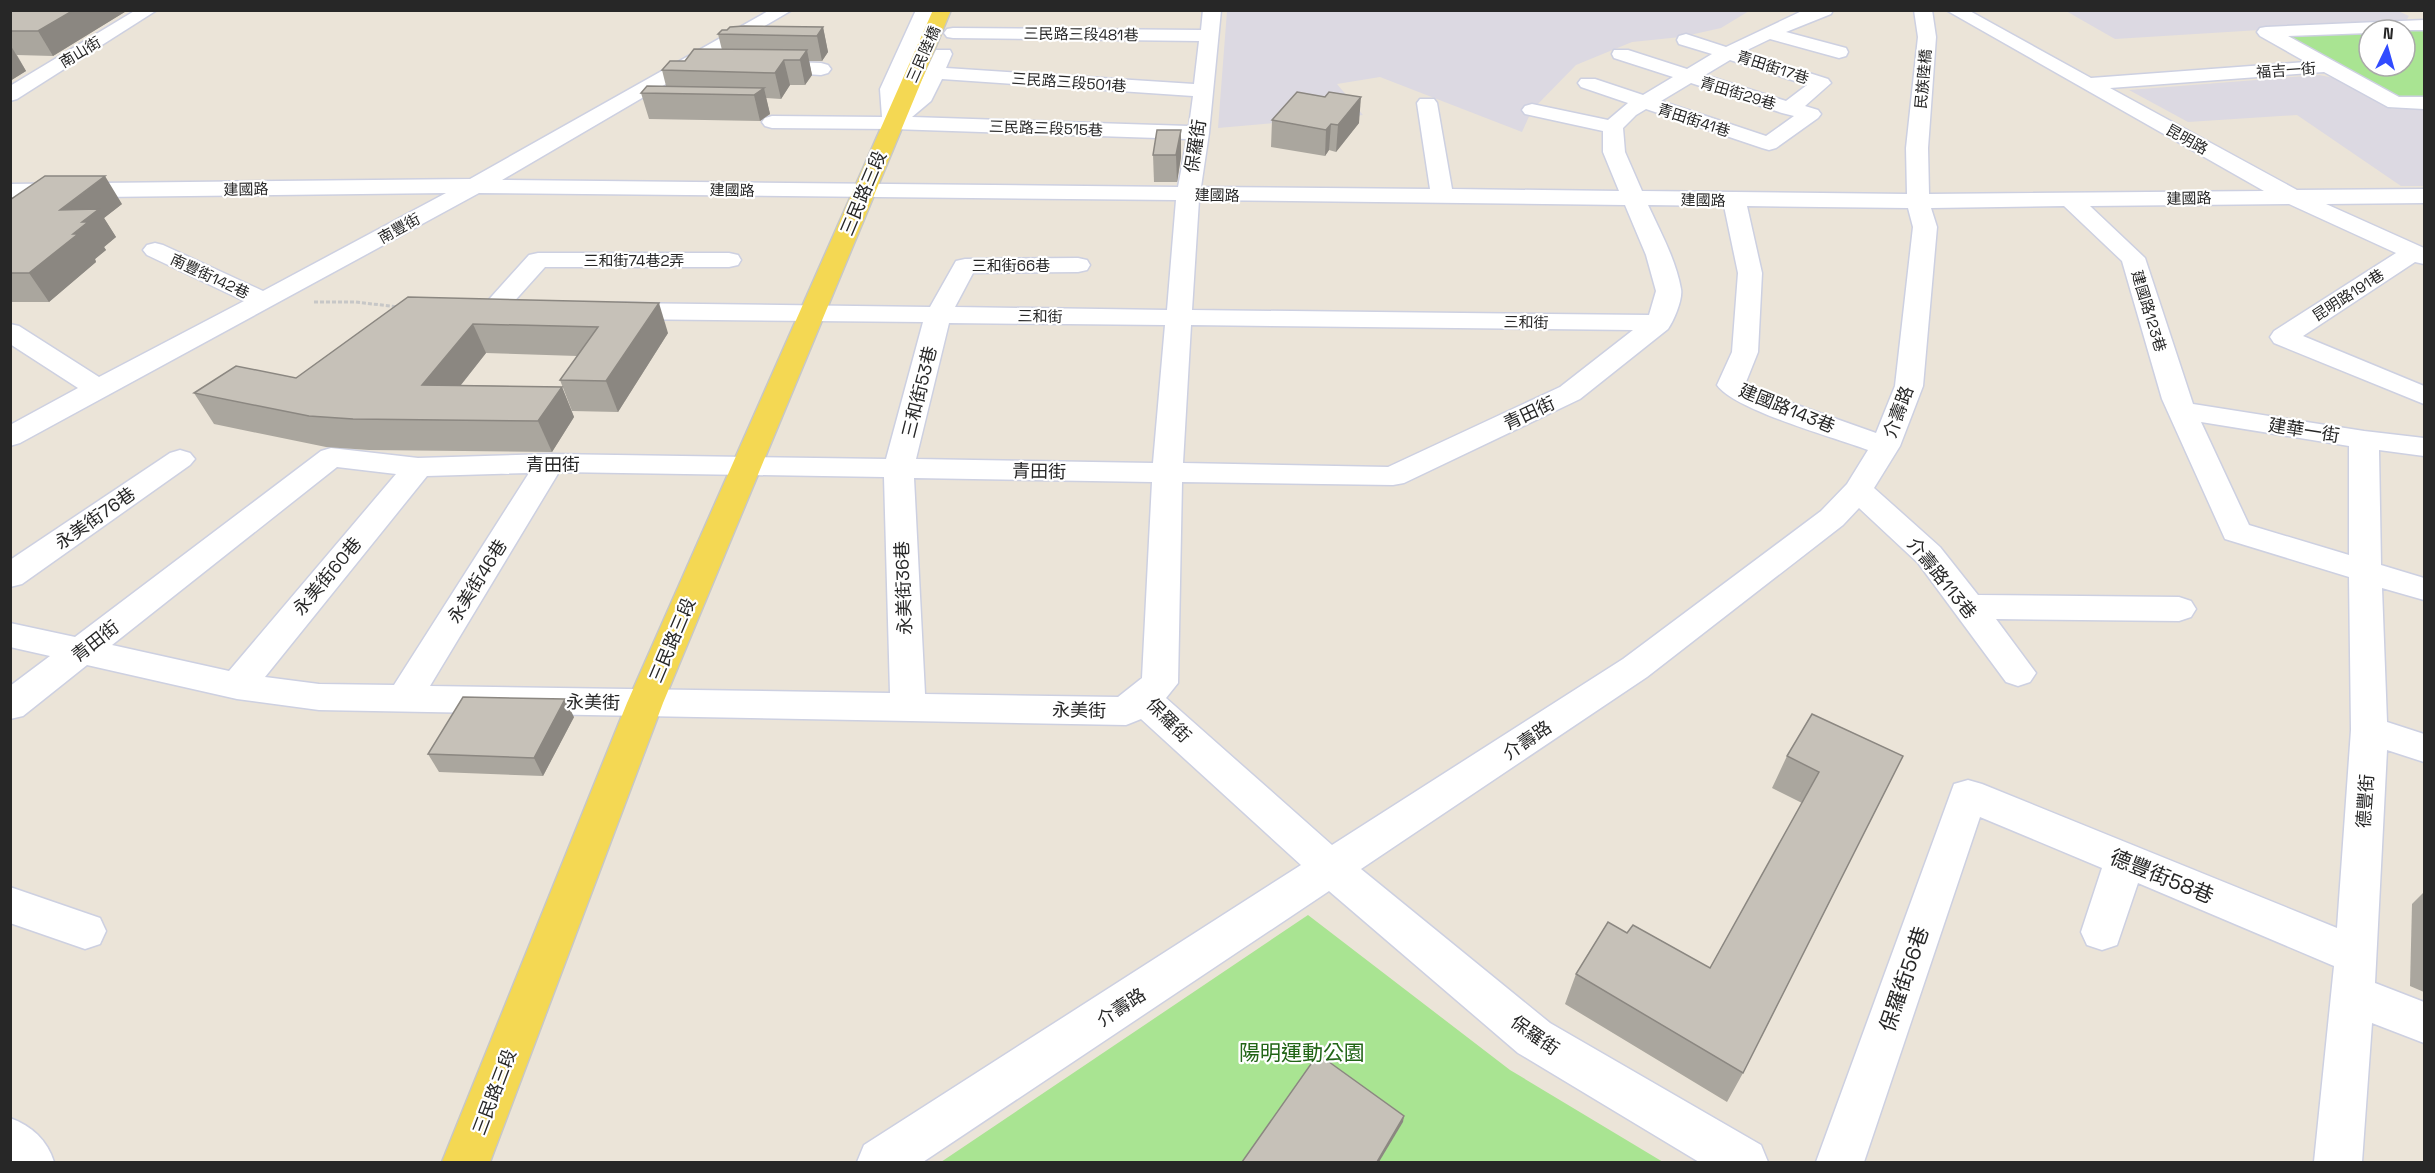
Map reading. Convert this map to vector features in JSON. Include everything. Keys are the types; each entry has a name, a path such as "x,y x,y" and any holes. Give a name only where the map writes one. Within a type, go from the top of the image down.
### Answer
{"main road":[{"name":"三民陸橋","path":"903,97 952,20"},
{"name":"三民路三段","path":"466,1162 645,703 903,97"}],"street":[{"name":"南山街","path":"10,95 149,10"},
{"name":"南豐街","path":"10,437 475,186 784,10"},
{"name":"三民路三段","path":"892,123 890,89 925,10"},
{"name":"保羅街","path":"1212,10 1198,133 1188,195 1167,473 1160,683 1142,698 1332,869 1534,1038 1744,1162"},
{"path":"1659,323 1669,291 1636,199 1614,152 1613,127 1629,111 1729,53 1768,33 1825,10"},
{"name":"介壽路","path":"881,1162 1332,869 1635,668 1832,518 1858,490 1885,446 1909,386 1925,227 1914,201 1902,153 1914,28 1912,10"},
{"name":"民族陸橋","path":"1917,148 1927,37 1923,10"},
{"name":"介壽路","path":"1914,201 1932,151 1931,77 1937,19 1935,10"},
{"name":"昆明路","path":"1954,10 2292,197 2419,255"},
{"path":"2412,10 2424,16"},
{"name":"三民路三段","path":"892,123 924,97 935,73 952,20"},
{"name":"三民路三段481巷","path":"952,20 1209,36"},
{"name":"福吉一街","path":"2327,66 2266,32 2424,25"},
{"path":"1768,33 1839,52"},
{"path":"1686,40 1729,53"},
{"name":"青田街17巷","path":"1729,53 1821,83 1789,109"},
{"name":"青田街29巷","path":"1621,54 1789,109"},
{"path":"31,63 61,63"},
{"path":"686,66 727,66"},
{"path":"2327,66 2395,103 2424,103"},
{"name":"福吉一街","path":"2088,84 2327,66"},
{"path":"750,67 821,69"},
{"name":"三民路三段501巷","path":"935,73 1203,91"},
{"name":"青田街41巷","path":"1588,83 1746,137"},
{"path":"621,102 663,103"},
{"path":"1427,104 1442,197"},
{"name":"青田街17巷","path":"1746,137 1769,144 1811,114 1789,109"},
{"path":"1532,110 1613,127"},
{"name":"三民路三段515巷","path":"771,111 892,123 1198,133"},
{"name":"介壽路","path":"1914,201 1917,148"},
{"name":"建國路","path":"10,191 475,186 864,192 1914,201 2424,196"},
{"name":"建國路123巷","path":"2069,199 2133,258 2180,405 2236,532 2424,590"},
{"name":"建國路143巷","path":"1734,200 1750,273 1745,352 1731,385 1759,401 1885,446"},
{"name":"南豐街142巷","path":"155,250 264,301"},
{"name":"昆明路191巷","path":"2419,255 2283,337 2424,396"},
{"name":"三和街74巷2弄","path":"526,310 481,310 538,260 642,286 729,260"},
{"name":"三和街66巷","path":"938,315 965,266 1078,265"},
{"name":"三和街","path":"593,311 642,286 812,313 1659,323"},
{"name":"三和街53巷","path":"899,468 938,315"},
{"name":"青田街","path":"10,706 331,457 418,467 550,463 1394,476 1570,393 1659,323"},
{"path":"10,332 97,388"},
{"name":"建華一街","path":"2180,405 2364,440 2424,447"},
{"name":"德豐街","path":"2338,1162 2369,730 2364,440"},
{"name":"永美街76巷","path":"10,576 180,459"},
{"name":"永美街46巷","path":"404,698 550,463"},
{"name":"永美街60巷","path":"237,686 418,467"},
{"name":"永美街36巷","path":"899,468 908,707"},
{"name":"介壽路113巷","path":"1858,490 1929,555 2018,674"},
{"path":"1967,607 2179,609"},
{"name":"永美街","path":"10,635 237,686 320,697 1126,711 1142,698"},
{"path":"2369,730 2424,748"},
{"name":"德豐街58巷","path":"1968,795 2124,861 2353,975 2424,1023"},
{"name":"保羅街56巷","path":"1840,1162 1968,795"},
{"path":"2102,932 2124,861"},
{"path":"10,905 85,931"},
{"path":"10,1141 30,1162"}],"path":[{"path":"264,301 355,302 399,307"}],"shaded area":[{"path":"2396,10 2409,16 2408,18 2357,18 2357,24 2115,39 2066,11"},
{"path":"1227,11 1749,11 1721,28 1681,37 1632,42 1576,65 1532,110 1522,132 1380,77 1337,84 1363,115 1218,128"},
{"path":"2319,75 2334,78 2392,109 2424,109 2424,186 2401,186 2297,115 2188,122 2129,90"}],"green space":[{"path":"2417,27 2424,27 2424,98 2390,98 2276,34 2357,30 2357,78 2417,78"},
{"name":"陽明運動公園","path":"1308,915 1510,1070 1663,1162 941,1162"}],"building":[{"path":"10,10 74,10 38,31 10,31"},
{"path":"730,27 823,27 817,36 718,34"},
{"path":"694,49 807,50 800,60 784,60 775,73 662,70 670,61 685,61"},
{"path":"647,86 764,88 754,95 641,93"},
{"path":"1297,92 1325,97 1329,92 1361,97 1338,125 1331,124 1326,130 1272,120"},
{"path":"1157,130 1181,130 1176,155 1153,155"},
{"path":"45,176 105,176 60,210 99,209 82,222 88,222 73,234 78,234 29,273 10,273 10,200"},
{"path":"408,297 659,303 606,381 560,380 598,327 473,324 422,385 562,387 538,421 353,419 309,416 194,393 236,366 296,378"},
{"path":"463,697 565,699 534,758 428,754"},
{"path":"1812,714 1903,756 1743,1073 1576,974 1608,922 1627,933 1633,925 1710,968 1819,772 1787,756"},
{"path":"1318,1054 1404,1116 1377,1162 1242,1162"}]}
